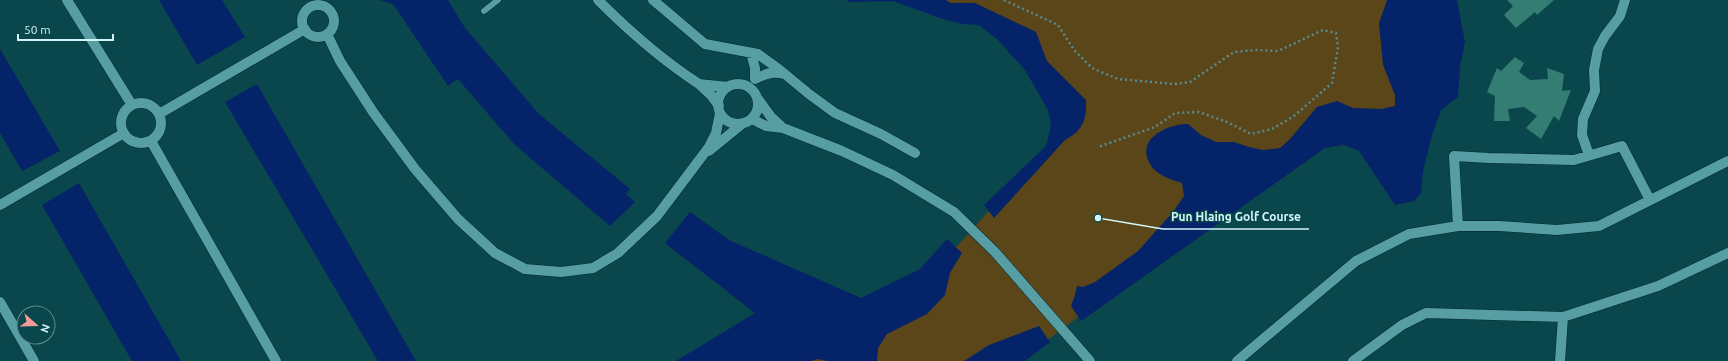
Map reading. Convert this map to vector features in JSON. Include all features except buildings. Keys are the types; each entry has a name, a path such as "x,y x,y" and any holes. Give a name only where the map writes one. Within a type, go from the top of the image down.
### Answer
{"street":[{"path":"67,0 132,105"},
{"path":"598,0 623,25 676,69 699,84 711,95 724,118 732,123 742,124"},
{"path":"653,0 705,44 758,54 835,114 881,134 915,153"},
{"path":"1589,155 1582,134 1583,119 1595,91 1594,70 1598,50 1605,36 1620,16 1625,0"},
{"path":"307,4 324,6 332,12 334,16 333,26 327,34 315,36 309,34 305,29 303,18 307,4"},
{"path":"159,114 305,29"},
{"path":"327,34 340,61 373,112 415,169 458,219 494,254 526,269 561,272 593,268 618,253 656,216 709,147 716,133 720,109 720,96 728,87"},
{"path":"751,53 755,68 750,83 753,91 771,117 783,128"},
{"path":"699,84 728,87 750,83 766,73 777,72 786,75"},
{"path":"699,161 742,124 752,119 757,111 758,99"},
{"path":"139,103 147,104 154,107 159,114 162,121 161,129 157,136 151,141 144,144 136,143 128,139 124,133 121,125 122,118 126,110 132,105 139,103"},
{"path":"752,119 766,126 783,128 842,151 893,175 954,212 995,252 1090,361"},
{"path":"0,205 124,133"},
{"path":"151,141 276,361"},
{"path":"1458,226 1454,156 1574,160 1622,146 1650,200"},
{"path":"1238,361 1356,261 1409,234 1458,226 1500,226 1557,230 1599,226 1728,161"},
{"path":"1353,361 1402,325 1426,313 1563,317 1658,286 1728,253"},
{"path":"0,302 34,361"},
{"path":"1560,361 1563,317"}],"lane":[{"path":"484,11 498,0"}],"path":[{"path":"1004,0 1058,25 1074,50 1092,68 1118,78 1174,84 1190,82 1234,52 1256,50 1278,51 1323,30 1336,33 1338,47 1332,83 1294,116 1272,129 1251,134 1227,122 1199,112 1175,113 1155,127 1098,146"}],"shaded area":[{"path":"921,0 1432,0 1412,135 1321,137 1019,361 702,361 910,298 1064,128 994,22"}],"water":[{"path":"159,0 222,0 245,37 197,65"},
{"path":"380,0 448,0 465,28 539,114 630,189 626,194 635,202 610,226 514,144 458,79 448,86 393,4"},
{"path":"846,0 946,0 951,3 975,3 1036,32 1047,61 1086,100 1086,113 1083,124 1076,133 1065,140 994,218 984,205 1046,146 1051,125 1048,110 1025,70 998,40 979,25 962,24 943,19 893,1 850,2"},
{"path":"1387,0 1457,0 1465,42 1460,66 1458,97 1441,110 1432,135 1423,171 1421,193 1414,201 1395,205 1359,151 1344,145 1325,148 1081,321 1071,306 1077,286 1083,287 1095,282 1138,251 1173,212 1184,196 1182,183 1158,173 1152,167 1147,158 1146,149 1149,142 1161,131 1170,127 1188,124 1201,135 1216,142 1234,142 1263,150 1280,148 1290,139 1317,107 1337,101 1353,108 1381,109 1395,106 1395,95 1383,65 1379,23"},
{"path":"0,49 60,151 22,171 0,133"},
{"path":"257,84 416,361 378,361 225,102"},
{"path":"79,183 181,361 132,361 42,205"},
{"path":"690,212 729,240 861,298 920,269 947,239 962,253 950,273 945,295 927,314 887,334 878,348 877,361 827,361 818,359 811,361 676,361 755,313 665,243"},
{"path":"1039,326 1050,342 1025,361 964,361 989,345"}],"place":[{"name":"Pun Hlaing Golf Course","path":"1098,218"}]}
